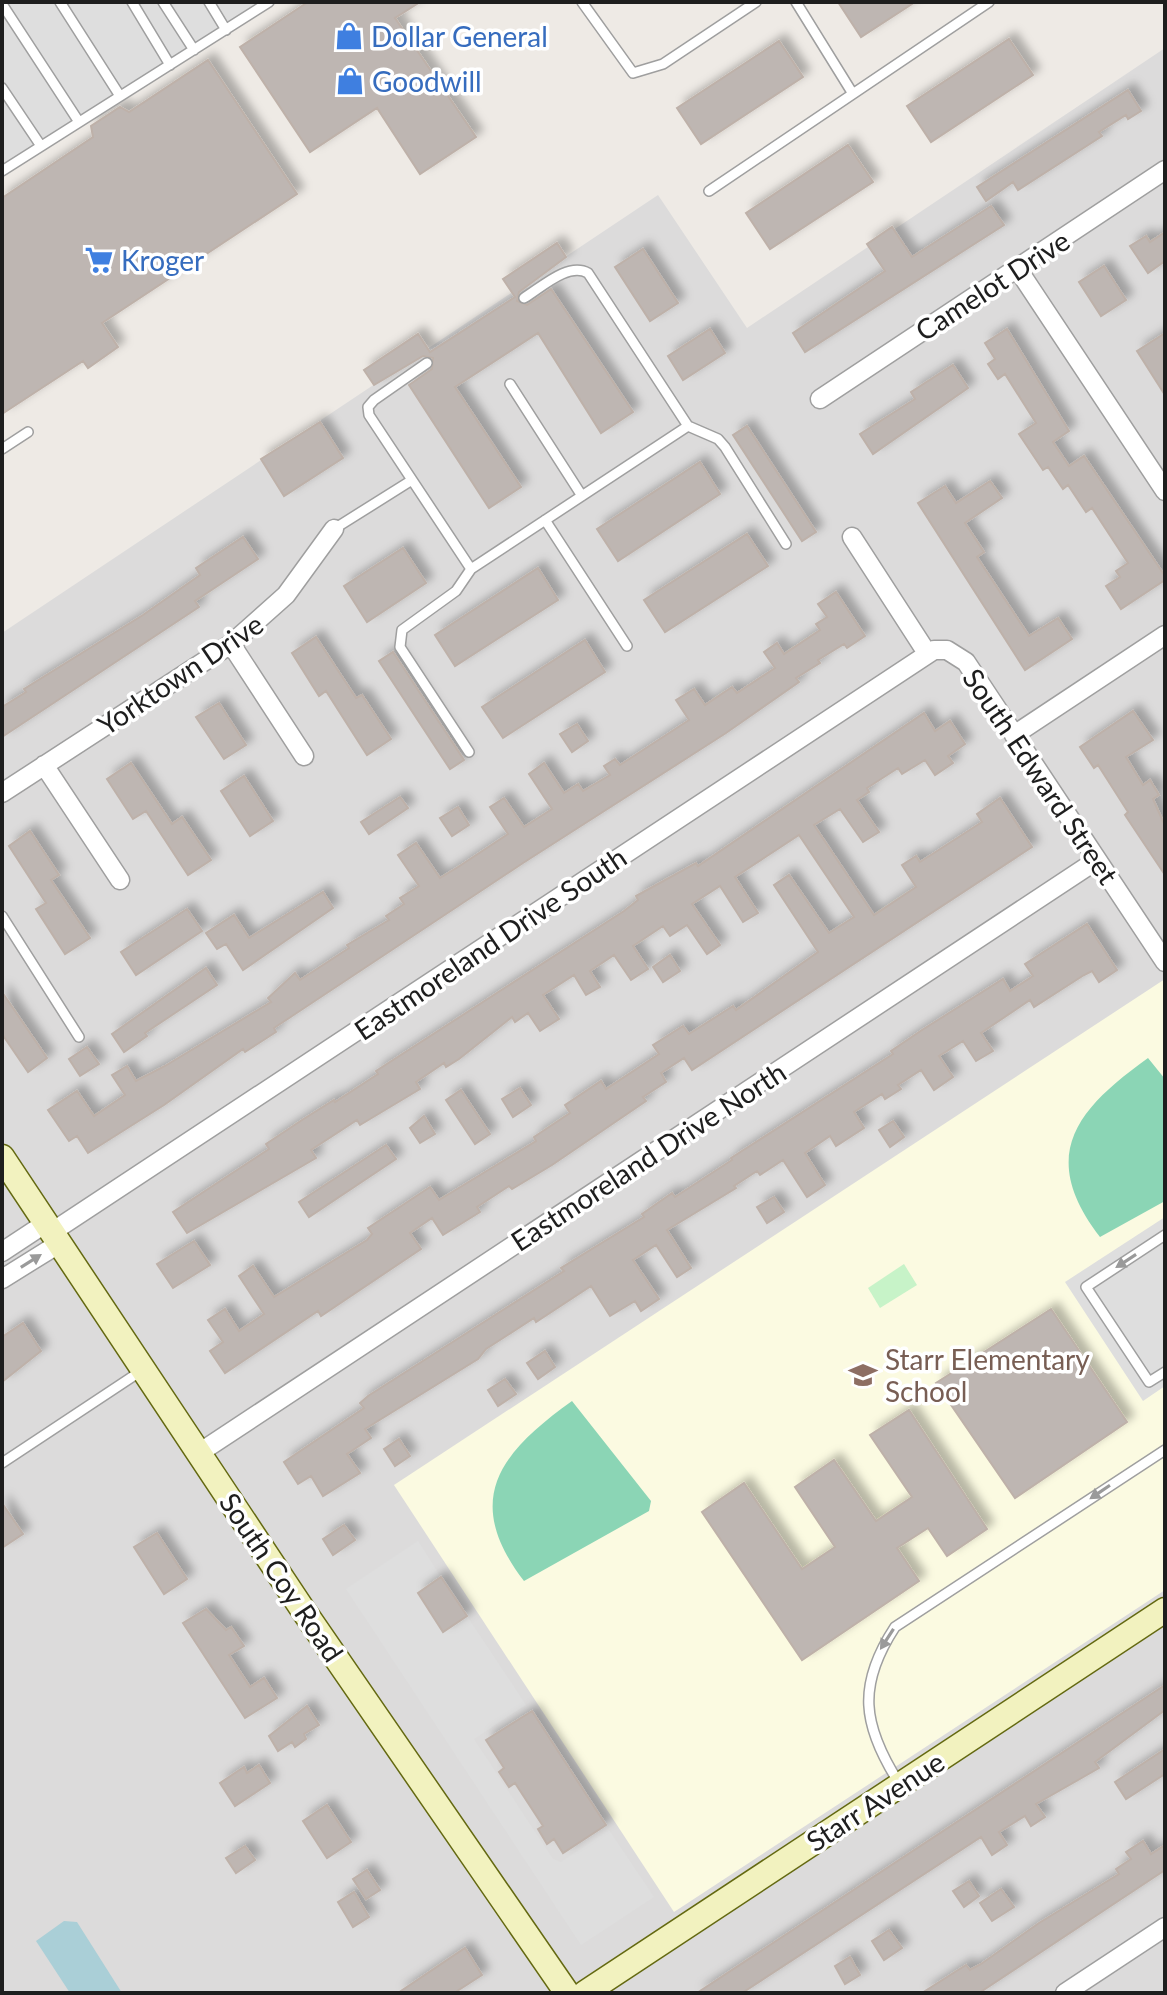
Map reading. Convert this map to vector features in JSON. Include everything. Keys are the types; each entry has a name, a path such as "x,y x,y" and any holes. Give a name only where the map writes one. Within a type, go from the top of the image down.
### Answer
{"street":[{"name":"Camelot Drive","path":"820,399 1165,170"},
{"path":"1017,268 1165,491"},
{"name":"Yorktown Drive","path":"2,793 231,644 286,595 334,529"},
{"name":"South Edward Street","path":"852,537 927,653 941,649 960,656 1165,962"},
{"path":"1014,735 1165,635"},
{"path":"231,644 304,756"},
{"name":"Eastmoreland Drive South","path":"53,1233 927,653"},
{"path":"44,765 120,880"},
{"name":"Eastmoreland Drive North","path":"199,1453 1097,860"},
{"name":"South Coy Road","path":"2,1157 301,1607 567,1993"},
{"path":"2,1252 53,1233"},
{"path":"2,1279 53,1233"},
{"name":"Starr Avenue","path":"585,1993 1165,1610"},
{"path":"1065,1993 1165,1927"}],"lane":[{"path":"60,2 120,96"},
{"path":"132,2 170,65"},
{"path":"163,2 194,50"},
{"path":"209,2 226,30"},
{"path":"2,171 269,2"},
{"path":"582,2 633,73 663,64 756,2"},
{"path":"796,2 853,94"},
{"path":"709,191 989,2"},
{"path":"2,4 79,122"},
{"path":"2,88 41,146"},
{"path":"524,298 568,271 580,269 588,273 688,426 718,439 786,544"},
{"path":"427,363 368,407 369,415 471,569"},
{"path":"510,384 582,496"},
{"path":"469,752 400,647 398,637 402,630 456,591 471,569 688,426"},
{"path":"2,449 28,432"},
{"path":"334,529 412,480"},
{"path":"545,520 627,646"},
{"path":"2,916 79,1037"},
{"path":"1165,1235 1086,1287 1149,1382 1165,1372"},
{"path":"2,1463 144,1370"},
{"path":"900,1785 871,1731 868,1709 869,1680 878,1653 895,1627 1165,1450"}],"shaded area":[{"path":"2,2 272,2 2,177"},
{"path":"1165,48 1165,1993 2,1993 2,633 658,195 747,328"},
{"name":"Starr Elementary School","path":"1165,979 1165,1590 674,1912 394,1485"},
{"path":"1165,1217 1165,1386 1143,1401 1065,1282"},
{"path":"418,1541 441,1577 418,1593 443,1631 467,1616 526,1705 474,1739 553,1859 561,1862 609,1830 654,1897 581,1945 346,1589"}],"green space":[{"path":"1148,1058 1165,1079 1165,1201 1100,1237 1081,1208 1071,1182 1069,1158 1074,1136 1085,1115 1102,1096"},
{"path":"904,1264 917,1285 880,1308 868,1288"},
{"path":"572,1401 651,1501 649,1511 524,1581 505,1552 495,1525 493,1501 498,1479 509,1459 526,1439"}],"water":[{"path":"64,1921 77,1922 122,1993 70,1993 36,1941"}],"building":[{"name":"Goodwill","path":"308,2 420,2 395,18 476,137 420,174 377,108 310,152 240,47"},
{"path":"838,2 915,2 861,37"},
{"path":"1009,39 1033,75 931,142 907,106"},
{"path":"779,41 803,77 701,144 677,108"},
{"name":"Kroger","path":"208,60 297,194 102,323 118,347 88,368 83,361 2,414 2,198 93,137 91,126 120,107 129,112"},
{"path":"1128,90 1141,111 1128,119 1126,115 1099,132 1102,136 1018,190 1013,182 986,201 977,187"},
{"path":"848,145 873,182 770,249 746,213"},
{"path":"991,206 1004,225 805,352 793,333 885,271 867,244 892,227 912,257"},
{"path":"1165,232 1165,261 1148,273 1130,246 1146,236 1150,242"},
{"path":"557,243 566,257 519,292 517,301 527,305 551,289 633,412 601,433 538,333 455,387 521,487 489,508 409,385 432,369 433,358 423,356 374,385 364,370 418,334 430,352 515,297 503,279"},
{"path":"643,249 678,303 650,321 615,267"},
{"path":"1104,266 1126,300 1101,316 1079,282"},
{"path":"710,329 725,353 683,380 668,356"},
{"path":"1007,329 1069,431 1053,442 1069,466 1084,456 1165,576 1165,580 1121,609 1106,586 1120,577 1116,571 1128,563 1092,508 1086,512 1068,485 1063,489 1048,467 1043,470 1019,434 1036,423 1005,374 998,379 988,364 995,359 985,343"},
{"path":"1165,333 1165,395 1137,351"},
{"path":"953,365 968,388 873,454 860,434 915,399 911,392"},
{"path":"320,422 343,458 284,496 261,459"},
{"path":"747,426 816,532 802,541 733,435"},
{"path":"700,462 720,494 618,561 597,529"},
{"path":"990,481 1002,498 965,523 984,552 977,557 1029,636 1058,618 1072,639 1025,670 918,503 945,486 956,503"},
{"path":"747,534 768,566 665,632 644,600"},
{"path":"243,537 258,559 195,601 199,607 2,737 2,707 26,692 24,689 143,615 200,575 196,568"},
{"path":"403,548 426,583 367,622 344,586"},
{"path":"538,568 558,600 455,666 435,635"},
{"path":"836,592 865,636 847,648 844,644 818,660 820,663 796,678 799,682 726,733 523,863 164,1105 88,1153 77,1136 69,1141 48,1110 77,1091 94,1116 125,1095 112,1075 127,1066 136,1081 165,1066 271,1002 268,998 295,973 300,980 349,948 347,945 389,920 386,916 404,904 400,898 419,886 398,855 416,843 440,878 508,834 490,807 504,798 524,827 552,809 529,774 544,763 564,793 578,784 583,791 610,775 604,766 615,759 620,765 689,720 676,700 694,689 705,705 732,687 737,693 775,668 764,652 777,643 784,654 820,630 816,624 827,617 818,604"},
{"path":"316,637 356,698 362,695 391,739 367,755 326,691 319,696 292,653"},
{"path":"585,640 605,672 503,738 482,707"},
{"path":"393,652 464,760 450,769 379,661"},
{"path":"219,703 246,745 224,759 196,717"},
{"path":"1133,711 1153,740 1126,757 1143,785 1150,780 1159,795 1153,799 1165,826 1165,875 1125,815 1128,812 1098,765 1094,768 1080,747"},
{"path":"924,713 935,731 950,721 965,744 948,756 953,763 935,775 925,760 902,774 898,768 867,788 869,792 857,800 879,832 863,842 840,809 814,825 874,915 916,887 902,865 916,856 920,862 982,822 977,814 1000,798 1032,847 692,1070 684,1058 661,1073 666,1082 643,1097 646,1101 552,1165 512,1189 509,1186 477,1207 480,1212 443,1235 432,1218 410,1233 421,1249 321,1316 318,1311 225,1373 210,1351 223,1342 208,1320 225,1309 239,1331 264,1314 239,1276 253,1266 274,1297 367,1240 372,1234 368,1228 430,1187 439,1200 536,1141 534,1137 570,1113 565,1105 601,1081 606,1089 659,1054 653,1045 683,1026 689,1034 733,1006 736,1010 818,952 774,885 789,875 829,933 854,917 799,835 735,877 758,913 743,922 720,886 692,904 720,945 707,954 687,925 670,936 663,926 633,946 648,969 631,980 614,955 590,971 600,987 586,995 574,975 543,995 559,1019 540,1031 528,1013 515,1022 512,1017 459,1059 446,1067 444,1063 416,1082 420,1089 360,1125 357,1120 311,1150 316,1158 187,1233 173,1212 269,1149 266,1144 335,1102 378,1074 376,1071 624,911 638,900 636,896 696,863 698,866"},
{"path":"577,724 588,741 572,752 560,734"},
{"path":"131,763 172,824 182,817 211,860 188,875 146,811 133,819 107,779"},
{"path":"244,776 273,821 250,836 221,791"},
{"path":"400,797 408,808 369,834 361,822"},
{"path":"458,807 469,825 452,836 440,818"},
{"path":"30,831 59,875 51,880 90,938 65,954 36,909 46,903 9,846"},
{"path":"323,892 333,908 243,970 226,944 217,949 206,933 234,915 249,938"},
{"path":"187,909 202,931 136,975 121,952"},
{"path":"1087,924 1117,970 1099,982 1092,971 1034,1007 1030,1000 981,1033 993,1051 976,1061 963,1041 939,1056 953,1077 934,1090 921,1070 898,1085 901,1089 885,1099 882,1094 854,1112 864,1128 836,1146 830,1136 805,1153 825,1185 807,1197 783,1160 760,1175 757,1171 734,1186 736,1188 667,1230 691,1268 677,1277 656,1245 633,1260 659,1299 641,1311 635,1301 610,1316 591,1286 536,1322 534,1318 486,1349 478,1359 365,1429 371,1438 347,1454 360,1473 323,1496 311,1476 298,1484 284,1462 364,1408 360,1403 368,1396 564,1271 561,1268 644,1217 642,1214 672,1193 675,1197 893,1054 891,1051 922,1030 1003,979 1010,991 1033,976 1025,964"},
{"path":"670,955 680,971 663,982 653,967"},
{"path":"206,968 217,985 145,1033 147,1036 124,1052 112,1034"},
{"path":"2,992 47,1058 28,1072 2,1034"},
{"path":"87,1047 99,1064 80,1076 69,1059"},
{"path":"520,1088 531,1105 513,1117 502,1099"},
{"path":"461,1090 490,1134 475,1144 446,1100"},
{"path":"424,1116 435,1134 420,1143 410,1128"},
{"path":"893,1121 904,1137 890,1147 879,1130"},
{"path":"386,1145 396,1159 309,1217 299,1202"},
{"path":"774,1197 784,1212 767,1223 757,1207"},
{"path":"194,1241 210,1265 173,1288 157,1264"},
{"path":"1051,1309 1127,1422 1015,1498 936,1383"},
{"path":"23,1323 41,1351 2,1382 2,1337"},
{"path":"545,1351 555,1367 538,1379 527,1363"},
{"path":"505,1379 516,1394 498,1406 488,1390"},
{"path":"909,1410 987,1529 947,1556 928,1528 897,1548 919,1581 802,1660 702,1512 744,1483 802,1569 835,1547 795,1487 834,1460 876,1521 912,1497 870,1435"},
{"path":"399,1439 410,1456 395,1466 384,1449"},
{"path":"2,1503 23,1534 2,1548"},
{"path":"344,1525 355,1540 333,1555 323,1539"},
{"path":"157,1533 187,1579 164,1594 134,1547"},
{"path":"441,1577 467,1616 443,1632 418,1593"},
{"path":"206,1609 226,1630 231,1627 244,1646 229,1655 250,1687 264,1678 277,1698 245,1718 183,1623"},
{"path":"1165,1685 1165,1710 1095,1762 1099,1768 1036,1804 1045,1817 1031,1826 1025,1816 999,1832 1007,1845 992,1855 981,1837 742,1993 697,1993"},
{"path":"307,1706 319,1725 304,1734 306,1739 295,1747 292,1742 278,1751 269,1736"},
{"path":"532,1711 606,1825 563,1853 554,1839 547,1844 538,1829 543,1826 515,1783 509,1787 499,1772 504,1768 486,1740"},
{"path":"1165,1749 1165,1774 1126,1799 1115,1782"},
{"path":"259,1765 270,1783 235,1806 220,1783 244,1767 247,1773"},
{"path":"327,1805 351,1842 327,1858 303,1821"},
{"path":"1143,1841 1151,1854 1165,1845 1165,1870 979,1993 922,1993 966,1965 970,1970 981,1964 1039,1923 1119,1874 1116,1869 1131,1859 1126,1852"},
{"path":"245,1846 255,1860 236,1873 226,1858"},
{"path":"367,1870 380,1890 366,1899 353,1879"},
{"path":"969,1881 979,1896 964,1907 953,1891"},
{"path":"1001,1889 1014,1907 992,1921 980,1903"},
{"path":"354,1892 369,1917 353,1927 338,1902"},
{"path":"889,1930 902,1948 884,1960 872,1941"},
{"path":"465,1948 482,1975 454,1993 398,1993"},
{"path":"850,1957 860,1975 845,1984 835,1966"}],"place":[{"name":"Dollar General","path":"349,36"},
{"name":"Goodwill","path":"350,81"},
{"name":"Kroger","path":"99,260"},
{"name":"Starr Elementary School","path":"863,1375"}]}
